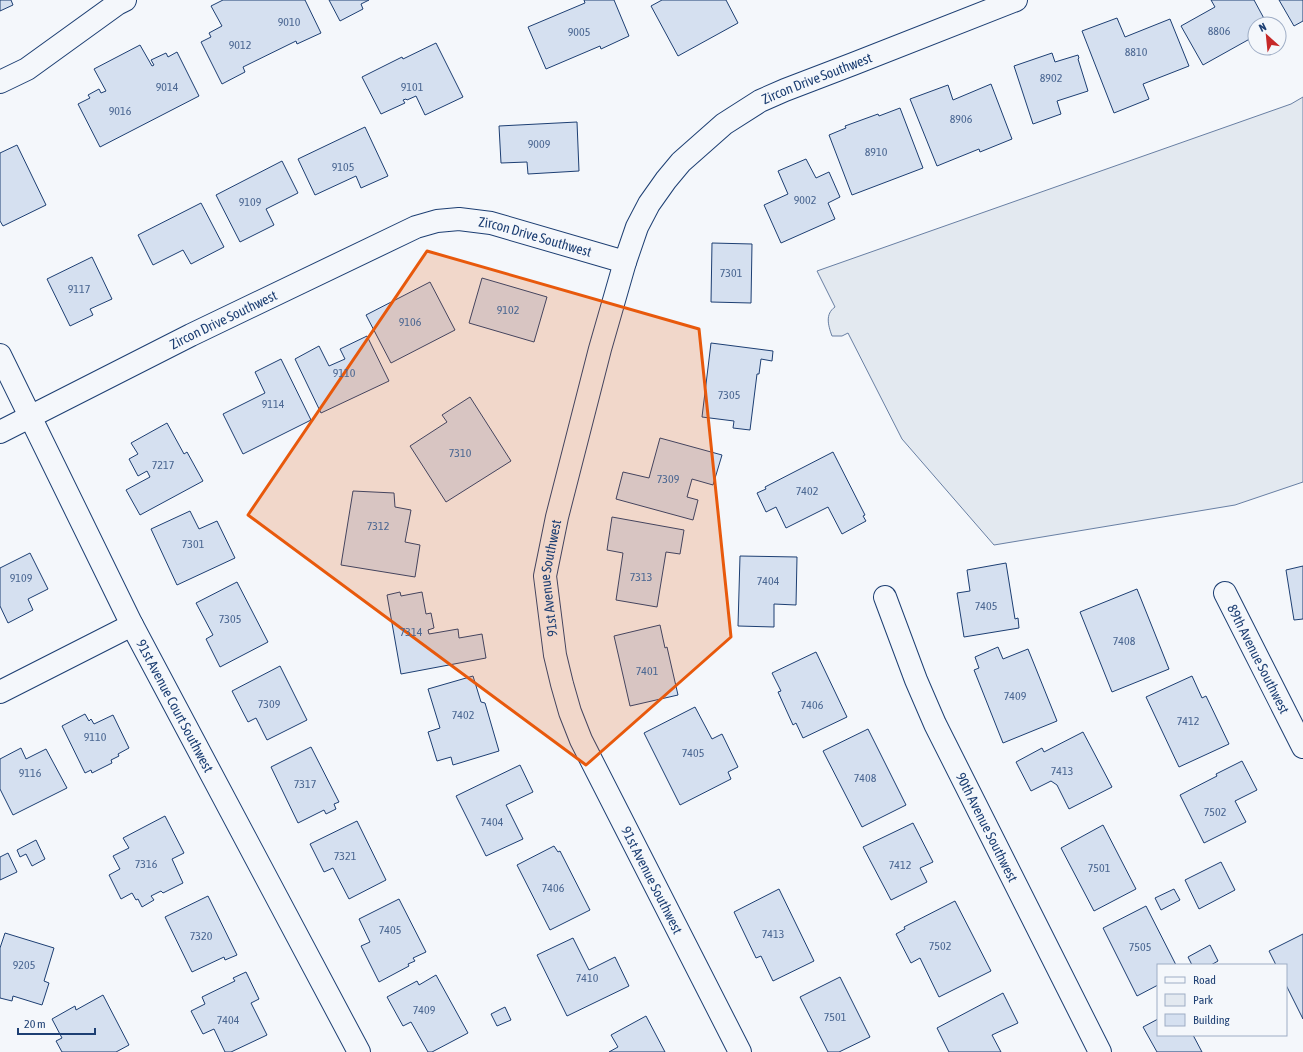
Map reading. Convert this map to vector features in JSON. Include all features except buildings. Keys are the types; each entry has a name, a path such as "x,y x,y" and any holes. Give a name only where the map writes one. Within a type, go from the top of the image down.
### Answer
{"street":[{"path":"0,82 27,69 117,4 125,0"},
{"name":"Zircon Drive Southwest","path":"0,432 191,335 416,227 437,221 459,219 491,223 625,262 637,226 649,204 666,180 681,162 724,124 760,101 1016,0"},
{"name":"91st Avenue Southwest","path":"625,262 600,349 557,517 545,576 555,655 568,705 581,740 740,1052"},
{"name":"91st Avenue Court Southwest","path":"0,354 132,625 359,1052"},
{"name":"89th Avenue Southwest","path":"1225,593 1303,747"},
{"name":"90th Avenue Southwest","path":"885,597 913,673 935,724 1100,1052"},
{"path":"0,692 132,625"}],"highlighted area":[{"path":"427,251 699,329 731,637 586,765 248,515"}],"green space":[{"path":"1303,97 1303,482 1235,505 994,545 902,439 848,333 842,336 832,336 828,320 830,313 835,307 817,271 1291,104"}]}
